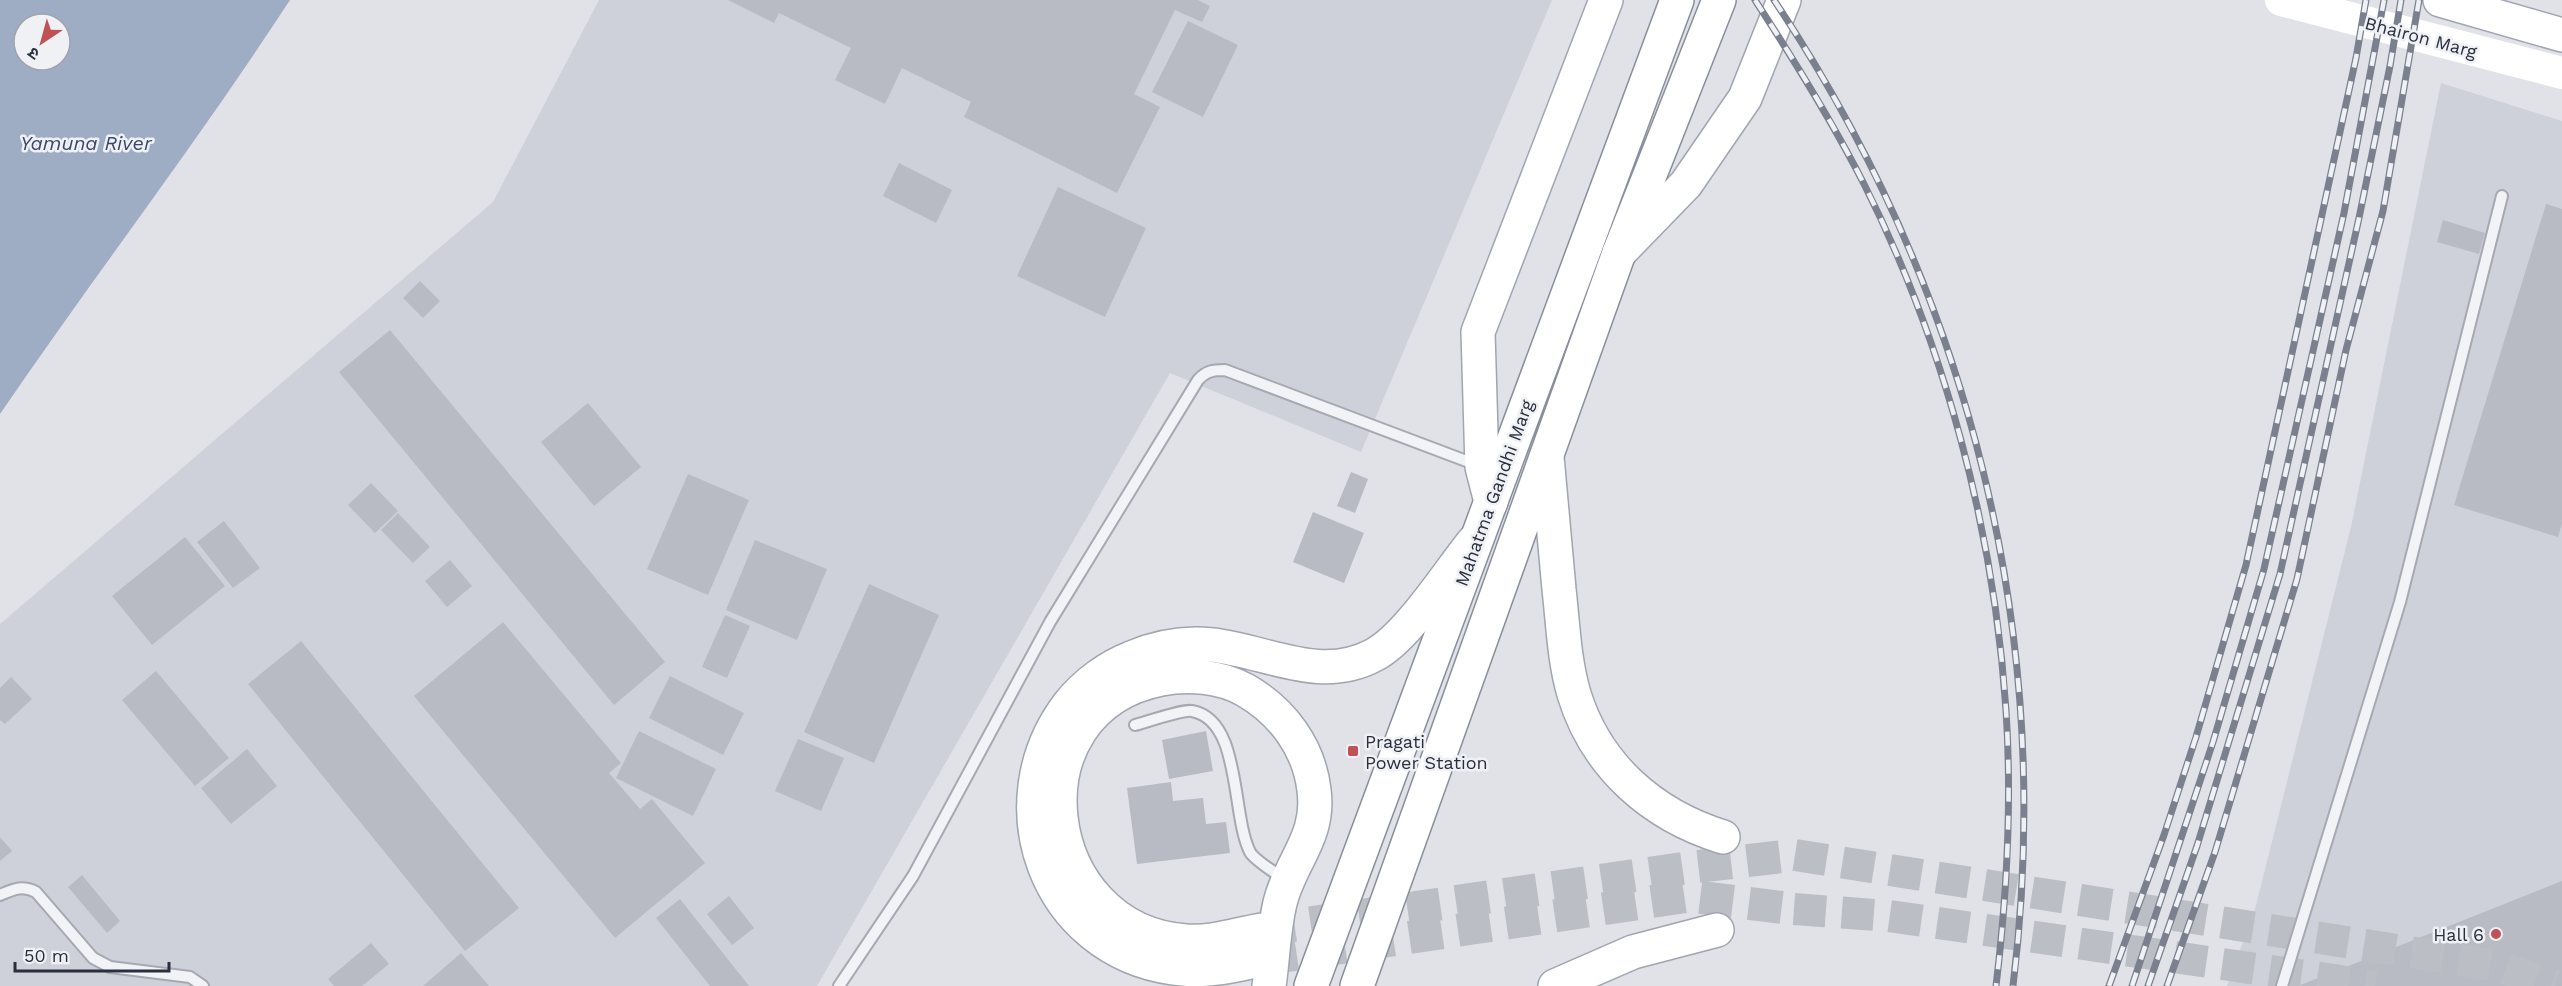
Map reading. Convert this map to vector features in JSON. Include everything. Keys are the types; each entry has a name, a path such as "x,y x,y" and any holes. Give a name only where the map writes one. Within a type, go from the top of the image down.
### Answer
{"main road":[{"path":"1491,502 1482,467 1478,332 1606,0"},
{"name":"Mahatma Gandhi Marg","path":"1311,986 1677,0"},
{"name":"Mahatma Gandhi Marg","path":"1357,986 1619,253 1719,0"},
{"path":"1619,253 1686,183 1745,98 1784,0"},
{"name":"Bhairon Marg","path":"2281,0 2562,73"},
{"path":"2440,0 2562,35"},
{"path":"1547,457 1567,660 1574,694 1582,716 1605,756 1637,792 1677,819 1723,837"},
{"path":"1265,958 1215,969 1173,968 1153,964 1114,948 1079,921 1052,885 1036,843 1032,799 1037,767 1048,737 1071,701 1086,686 1104,672 1145,652 1167,647 1212,645 1314,668 1345,666 1375,655 1400,634 1478,534"},
{"path":"1189,676 1225,682 1242,688 1273,710 1297,738 1311,772 1314,790 1313,827 1281,897 1265,958 1204,941 1165,938 1129,924 1098,900 1085,884 1066,848 1059,807 1062,777 1071,748 1091,718 1119,695 1136,686 1171,677 1189,676"},
{"path":"1555,986 1633,952 1717,930"}],"lane":[{"path":"2282,986 2400,602 2502,196"},
{"path":"839,986 913,876 1050,622 1204,373 1225,370 1482,467"},
{"path":"1135,725 1191,711 1213,720 1226,743 1236,799 1250,853 1288,882"},
{"path":"0,895 15,888 27,888 36,892 93,958 102,964 121,969 189,977 202,986"}],"shaded area":[{"path":"599,0 1552,0 1361,452 1170,373 817,986 0,986 0,624 493,202"},
{"path":"2441,83 2562,121 2562,986 2227,986 2255,909 2351,527"}],"water":[{"name":"Yamuna River","path":"0,0 290,0 219,105 0,414"}],"building":[{"path":"728,0 1198,0 1210,6 1202,22 1175,10 1134,94 1160,107 1117,193 964,117 971,102 902,68 885,104 835,80 851,48 779,13 774,23"},
{"path":"1188,21 1238,45 1203,117 1152,92"},
{"path":"899,163 952,190 936,223 883,196"},
{"path":"1058,187 1146,228 1105,317 1017,276"},
{"path":"2546,204 2562,209 2562,523 2558,537 2454,505"},
{"path":"2443,220 2485,233 2479,254 2437,242"},
{"path":"420,281 440,301 423,318 403,298"},
{"path":"390,330 665,662 614,705 339,372"},
{"path":"588,403 641,467 594,506 541,442"},
{"path":"1351,472 1368,479 1355,513 1337,506"},
{"path":"688,474 749,500 708,595 647,569"},
{"path":"371,483 398,511 375,533 348,505"},
{"path":"1313,512 1364,533 1344,583 1293,562"},
{"path":"398,513 430,547 413,563 381,530"},
{"path":"224,521 260,568 233,588 197,542"},
{"path":"185,537 225,586 152,645 112,596"},
{"path":"755,540 827,569 797,640 726,610"},
{"path":"450,560 472,586 447,607 425,581"},
{"path":"869,584 939,615 874,763 804,732"},
{"path":"725,615 750,626 727,678 702,667"},
{"path":"503,622 621,763 609,773 640,809 652,799 705,863 615,938 414,696"},
{"path":"301,641 519,908 465,951 248,684"},
{"path":"156,671 229,758 195,786 122,700"},
{"path":"670,676 744,713 723,755 649,718"},
{"path":"11,677 32,699 5,724 0,720 0,688"},
{"path":"639,731 716,769 693,816 616,778"},
{"path":"1206,731 1213,771 1169,779 1162,740"},
{"path":"798,739 844,758 821,811 775,791"},
{"path":"247,749 277,786 231,824 201,788"},
{"path":"1171,782 1173,801 1203,798 1206,824 1226,822 1230,853 1137,864 1127,788"},
{"path":"0,837 12,851 0,861"},
{"path":"82,875 120,921 107,933 68,887"},
{"name":"Hall 6","path":"2562,881 2562,986 2298,986"},
{"path":"729,896 754,928 732,945 707,914"},
{"path":"680,899 749,986 710,986 656,918"},
{"path":"371,943 389,964 362,986 334,986 328,979"},
{"path":"461,953 489,986 423,986"}],"tunnel":[{"path":"1795,855 2498,966 2555,986"},
{"path":"1262,930 1693,867 1795,855"},
{"path":"1264,959 1689,896 1794,909"},
{"path":"1794,909 1889,916 2375,986"}],"railway":[{"path":"1755,0 1839,137 1893,245 1919,309 1961,440 1990,575 2000,642 2006,710 2009,779 2007,848 1996,986"},
{"path":"1774,0 1842,112 1900,228 1947,348 1983,471 2008,597 2021,725 2023,855 2013,986"},
{"path":"2109,986 2164,835 2196,737 2246,565 2356,58 2366,0"},
{"path":"2132,986 2213,742 2264,569 2344,213 2384,0"},
{"path":"2148,986 2197,846 2280,574 2359,218 2401,0"},
{"path":"2167,986 2215,852 2297,579 2346,350 2383,211 2419,0"}],"place":[{"name":"Pragati Power Station","path":"1353,751"},
{"name":"Hall 6","path":"2496,934"}]}
